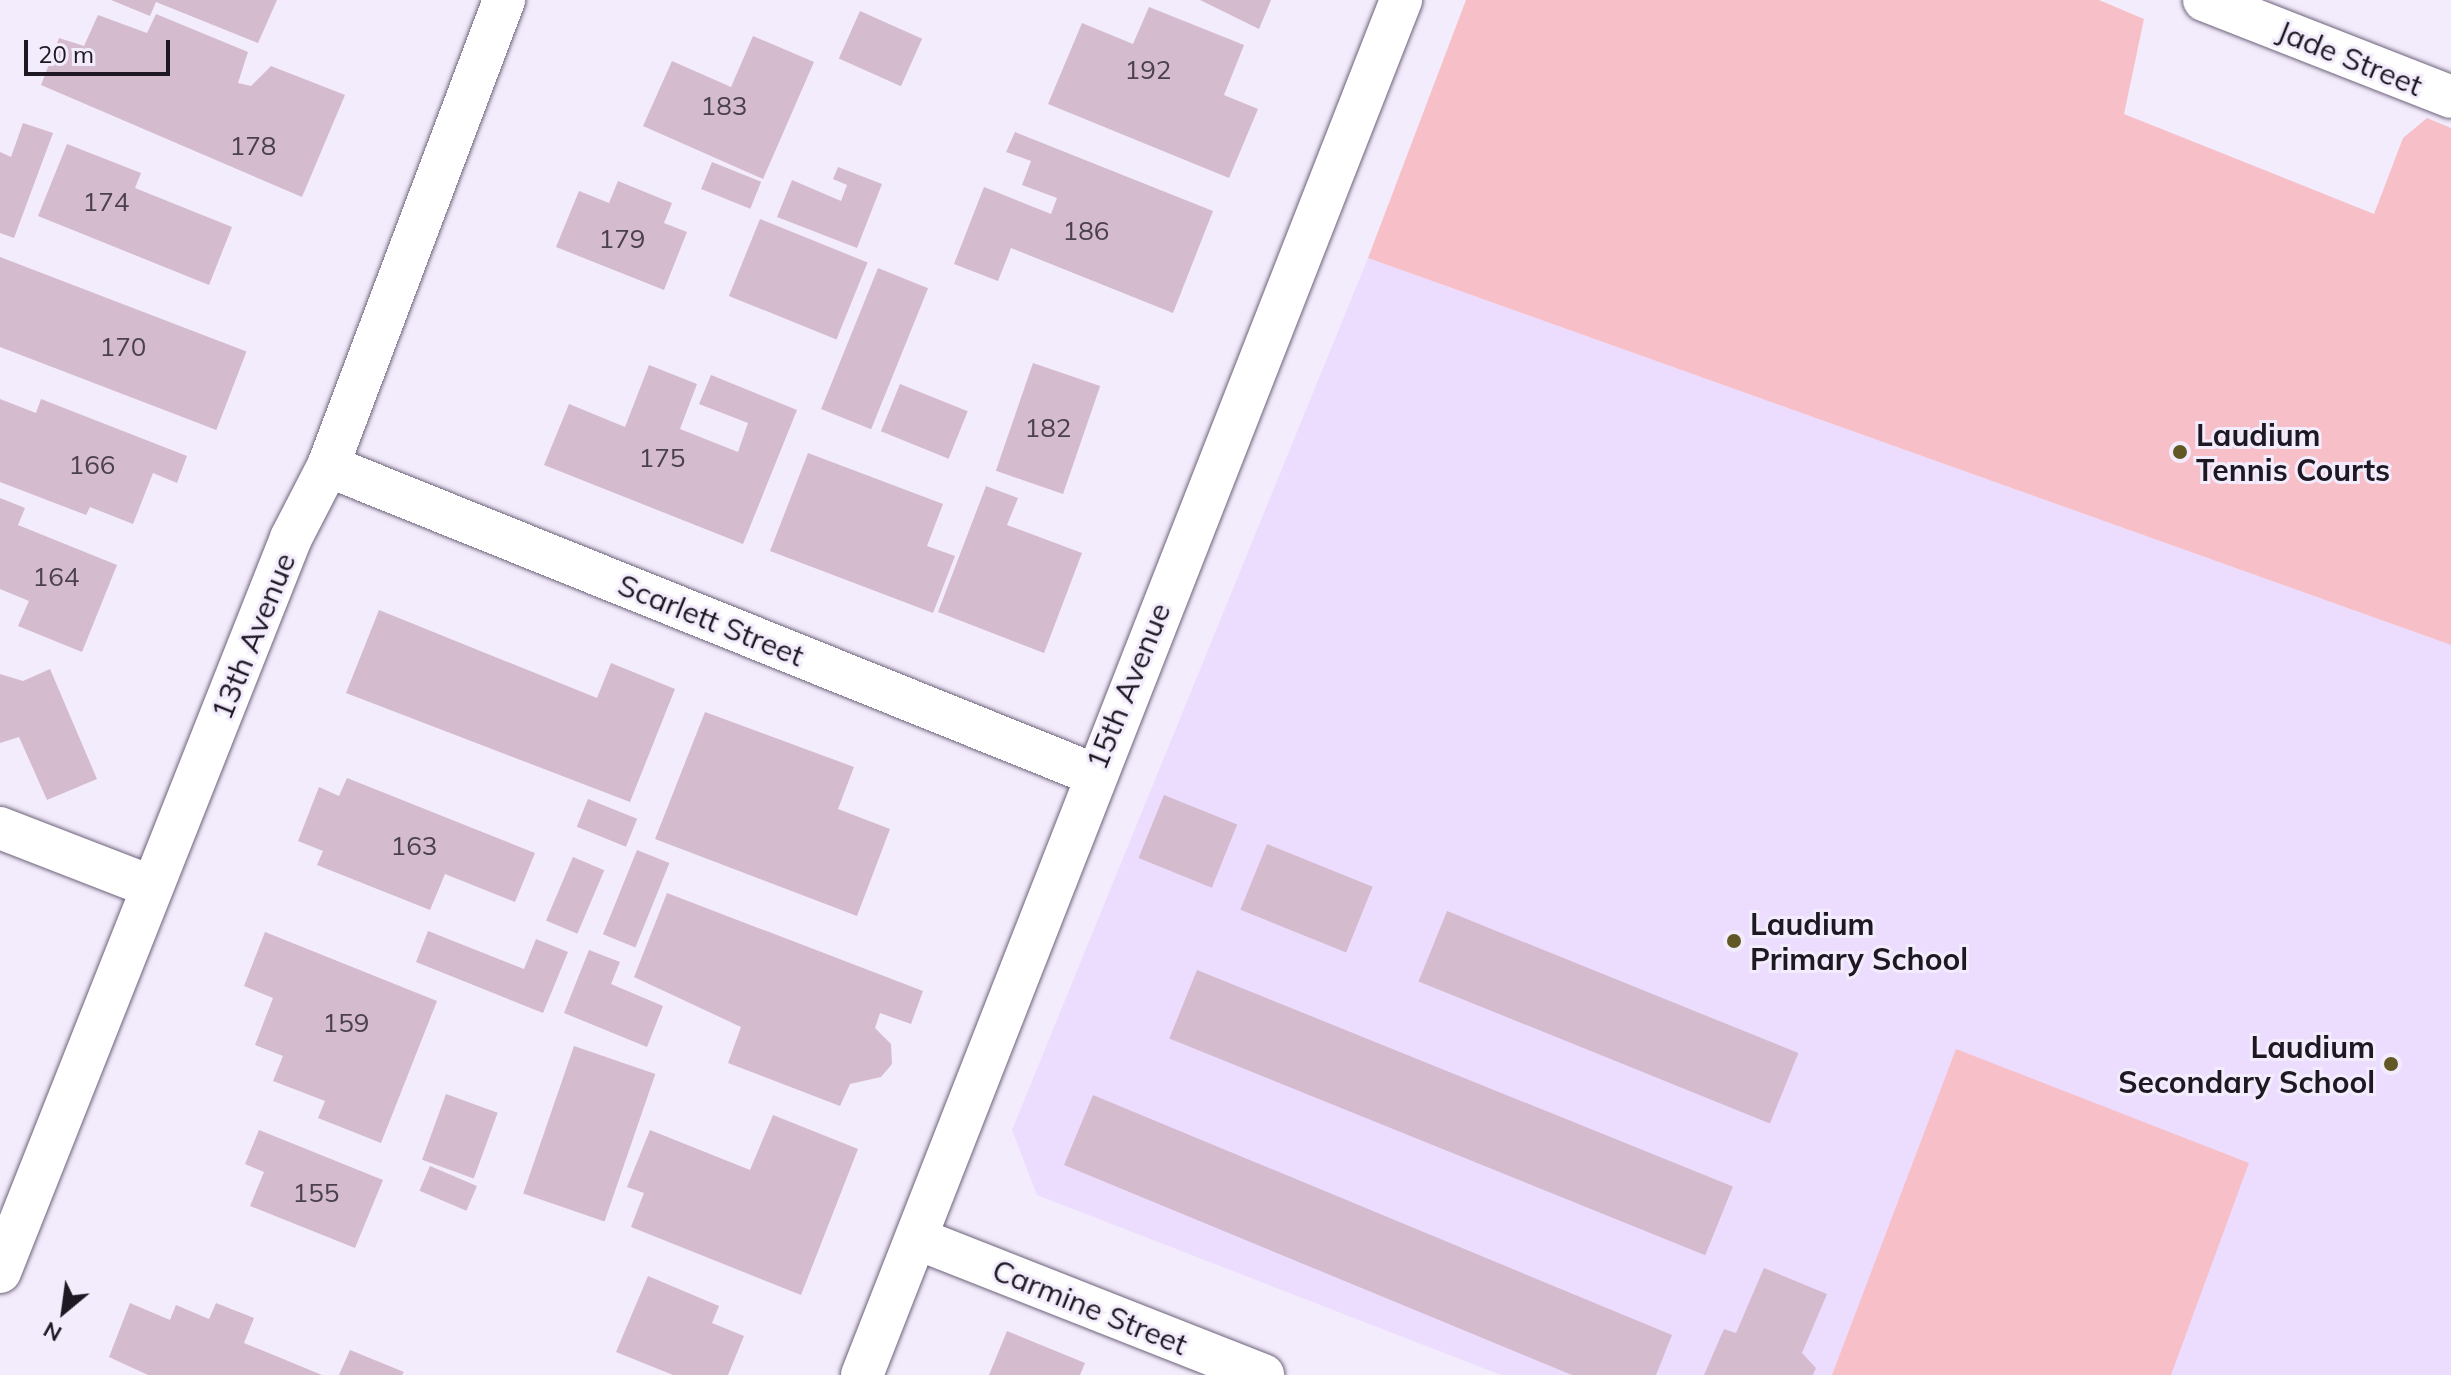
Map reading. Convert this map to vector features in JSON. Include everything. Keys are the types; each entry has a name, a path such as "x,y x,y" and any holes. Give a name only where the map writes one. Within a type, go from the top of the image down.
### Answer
{"street":[{"name":"13th Avenue","path":"0,1272 291,538 328,466 504,0"},
{"name":"15th Avenue","path":"862,1375 918,1239 1093,774 1401,0"},
{"name":"Jade Street","path":"2204,0 2451,97"},
{"name":"Scarlett Street","path":"328,466 1093,774"},
{"path":"0,828 152,887"},
{"name":"Carmine Street","path":"918,1239 1263,1375"}],"shaded area":[{"name":"Laudium Tennis Courts","path":"1466,0 2099,0 2144,19 2124,114 2374,214 2403,138 2427,118 2451,128 2451,645 1368,258"},
{"name":"Laudium Primary School","path":"1368,258 2451,645 2451,1375 1501,1375 1037,1195 1012,1130"},
{"path":"1956,1049 2249,1163 2171,1375 1832,1375"}],"building":[{"path":"111,0 277,0 258,43 156,2 150,16"},
{"path":"1200,0 1271,0 1259,29"},
{"path":"1149,7 1244,45 1224,95 1258,109 1229,178 1048,104 1082,23 1133,44"},
{"path":"860,11 922,39 901,86 839,59"},
{"path":"156,14 248,52 238,83 251,86 271,66 345,95 302,197 41,85 59,38 84,46 98,15 147,33"},
{"path":"753,36 814,62 763,179 643,126 672,61 731,87"},
{"path":"23,123 53,133 14,238 0,233 0,152 11,157"},
{"path":"1015,132 1213,211 1173,313 1011,248 998,281 954,264 984,187 1051,214 1057,198 1022,185 1031,161 1006,152"},
{"path":"67,144 141,173 135,188 232,227 209,285 38,216"},
{"path":"712,162 761,182 750,209 701,189"},
{"path":"838,167 882,184 857,248 777,217 792,180 841,201 847,185 833,179"},
{"path":"618,181 672,203 664,223 687,232 664,290 556,247 579,191 609,203"},
{"path":"760,219 868,262 836,339 729,296"},
{"path":"0,257 246,352 216,430 0,347"},
{"path":"878,268 928,288 871,429 821,409"},
{"path":"1033,363 1100,386 1063,494 996,471"},
{"path":"649,365 697,384 680,429 738,452 748,423 699,404 711,375 797,410 743,544 544,465 569,404 625,427"},
{"path":"900,384 968,411 949,459 881,431"},
{"path":"0,399 36,413 41,399 187,456 177,483 153,473 133,524 90,507 86,515 0,482"},
{"path":"808,453 943,504 927,546 955,556 933,613 770,551"},
{"path":"986,486 1018,498 1007,525 1082,553 1044,653 938,612"},
{"path":"0,498 25,508 18,525 117,565 82,652 18,626 29,601 0,589"},
{"path":"379,610 597,698 611,663 675,689 630,802 346,693"},
{"path":"50,669 97,779 47,800 19,737 0,743 0,674 23,681"},
{"path":"705,712 854,767 838,809 890,829 857,916 655,839"},
{"path":"347,778 535,853 515,902 445,874 430,910 317,865 323,851 298,841 319,787 339,796"},
{"path":"1164,795 1237,825 1212,888 1139,858"},
{"path":"588,799 637,819 626,847 577,827"},
{"path":"1267,844 1373,887 1346,953 1240,910"},
{"path":"637,850 669,863 635,947 603,934"},
{"path":"573,857 604,870 577,934 546,921"},
{"path":"667,893 923,991 911,1024 880,1013 875,1028 891,1044 892,1064 881,1077 850,1084 840,1106 728,1063 741,1027 634,977"},
{"path":"1447,911 1798,1053 1770,1123 1419,981"},
{"path":"428,931 524,969 536,939 568,952 543,1013 416,962"},
{"path":"265,932 437,1001 381,1143 318,1118 325,1101 273,1081 283,1056 255,1045 273,998 244,986"},
{"path":"589,950 620,962 611,984 663,1006 647,1047 564,1013"},
{"path":"1197,970 1733,1187 1705,1255 1169,1039"},
{"path":"574,1046 655,1074 605,1221 523,1194"},
{"path":"446,1094 498,1113 474,1179 422,1160"},
{"path":"1093,1095 1672,1335 1656,1375 1572,1375 1064,1165"},
{"path":"773,1115 858,1149 801,1295 631,1227 644,1193 627,1187 650,1130 750,1170"},
{"path":"259,1130 383,1180 355,1248 250,1206 264,1172 245,1164"},
{"path":"430,1166 477,1186 466,1211 419,1191"},
{"path":"1764,1268 1827,1294 1802,1353 1816,1368 1813,1375 1704,1375 1724,1329 1736,1333"},
{"path":"648,1276 719,1306 712,1323 744,1336 728,1375 673,1375 616,1352"},
{"path":"130,1303 170,1320 176,1305 209,1319 216,1303 254,1318 244,1343 322,1375 148,1375 109,1357"},
{"path":"1007,1331 1085,1363 1080,1375 989,1375"},
{"path":"350,1350 404,1372 402,1375 339,1375"}],"place":[{"name":"Laudium Tennis Courts","path":"2180,452"},
{"name":"Laudium Primary School","path":"1734,941"},
{"name":"Laudium Secondary School","path":"2391,1064"}]}
